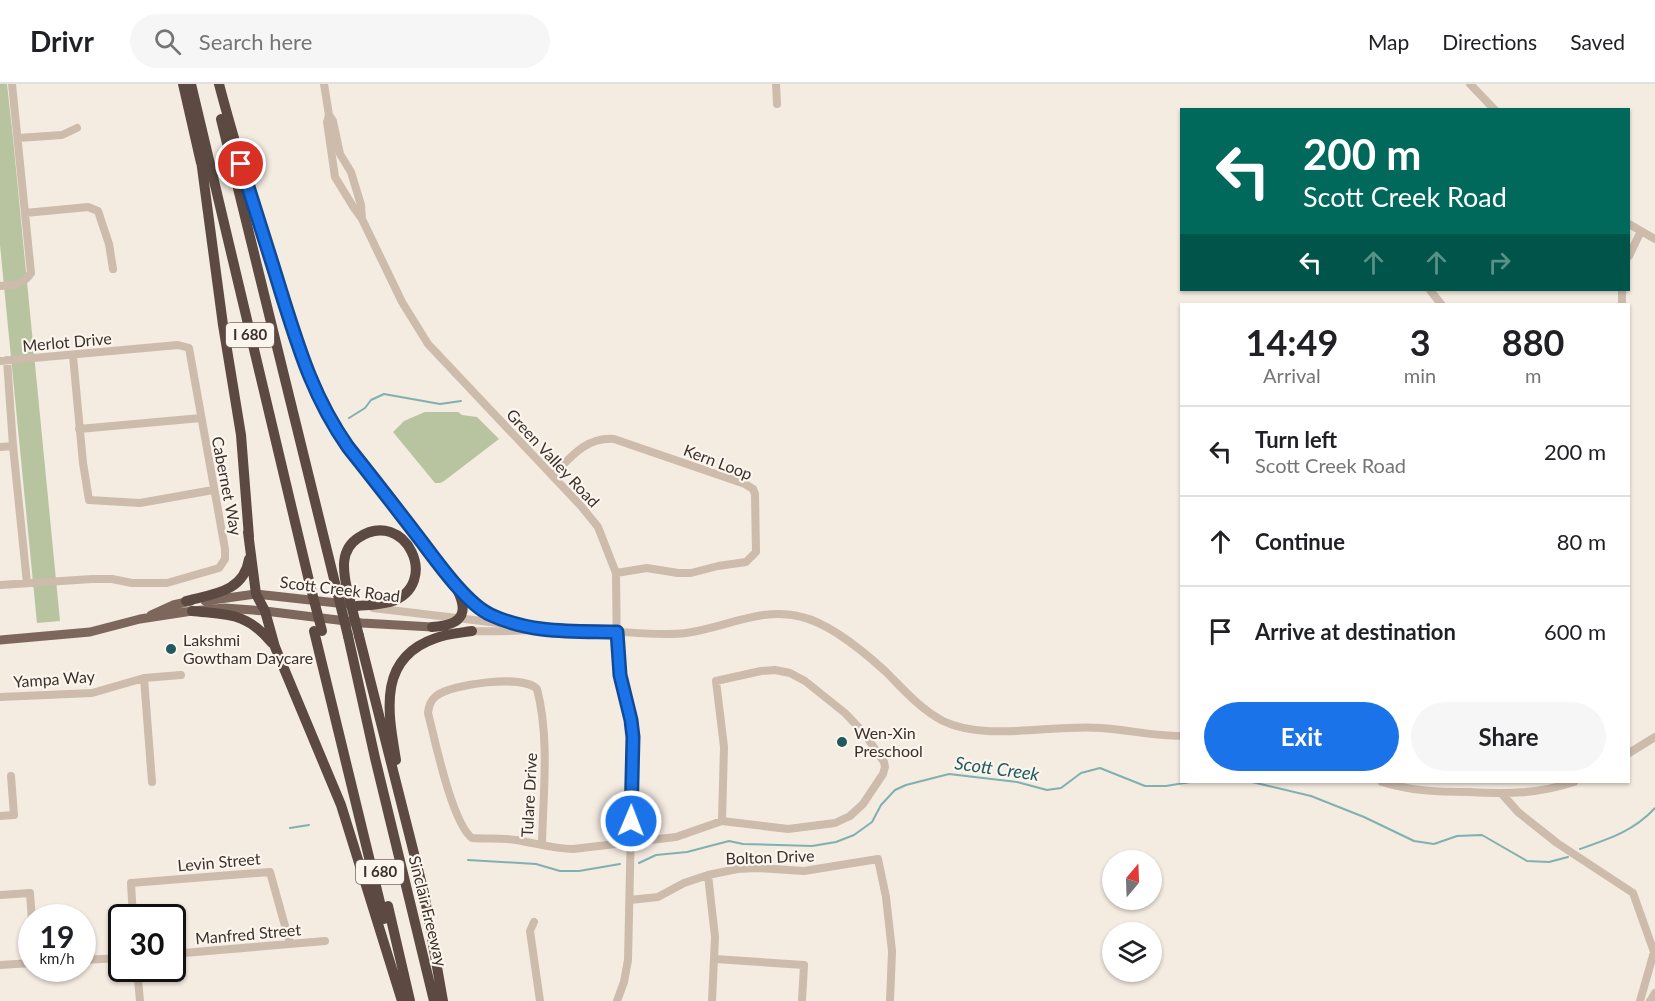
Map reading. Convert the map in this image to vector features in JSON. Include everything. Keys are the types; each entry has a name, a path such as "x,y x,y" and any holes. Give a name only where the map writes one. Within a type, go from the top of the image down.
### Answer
{"highway":[{"name":"I 680","path":"183,84 318,631 403,1001"},
{"name":"I 680","path":"191,84 306,585"},
{"name":"I 680","path":"214,84 227,149 342,588"},
{"path":"219,84 252,199 304,363 320,402 333,425 450,577 475,605 486,613 538,630"},
{"path":"189,606 224,592 241,580 249,563 240,427 223,325 201,160"},
{"path":"357,606 389,602 408,590 416,573 415,557 401,538 387,531 371,532 358,538 349,547 344,559 342,588 353,636 409,831"},
{"path":"248,532 256,594 265,610 275,646 341,804 403,1001"},
{"path":"432,627 449,625 459,618 463,609 462,598 450,577"},
{"path":"189,606 242,618 255,625 275,646"},
{"path":"443,1001 429,918 409,831 388,713 388,697 392,682 403,661 420,645 437,638 472,631"},
{"name":"Sinclair Freeway","path":"353,636 375,758 434,1001"},
{"name":"I 680","path":"327,669 349,742 410,1001"}],"main road":[{"name":"Scott Creek Road","path":"0,640 90,632 189,606 256,594 357,606"},
{"name":"Scott Creek Road","path":"189,606 265,610 362,623 432,627"}],"street":[{"path":"0,286 17,285 26,280 31,273 12,84"},
{"path":"324,84 338,148 351,172 361,205 362,219"},
{"path":"776,84 777,104"},
{"path":"1470,84 1490,108"},
{"path":"329,115 327,122 335,177 362,219"},
{"path":"18,138 62,135 77,128"},
{"path":"332,163 336,158 343,160"},
{"path":"344,190 351,189 354,183"},
{"path":"25,213 88,207 98,211 109,244 113,269"},
{"name":"Green Valley Road","path":"362,219 402,302 428,344 553,475 598,527 616,573 618,667 633,737 628,960 624,982 617,1001"},
{"path":"1630,225 1655,239"},
{"path":"1630,254 1641,231"},
{"path":"1431,291 1440,303"},
{"name":"Cabernet Way","path":"27,584 72,579 112,579 132,584 167,583 219,568 225,559 191,352 189,348 178,345 137,349"},
{"name":"Merlot Drive","path":"3,361 137,349"},
{"path":"73,356 79,429 89,500 140,503 213,490"},
{"path":"0,585 27,584 3,361"},
{"path":"79,429 201,418"},
{"name":"Kern Loop","path":"553,475 587,443 614,439 746,484 753,489 756,499 756,552 746,562 691,573 647,568 616,573"},
{"path":"0,447 13,446"},
{"name":"Scott Creek Road","path":"357,606 538,630"},
{"name":"Scott Creek Road","path":"432,627 513,632 538,630 685,633 761,615 786,614 804,617 835,632 883,669 920,706 943,721 965,729 994,731 1101,728 1152,735 1180,736"},
{"path":"775,670 805,681 845,713 864,733 884,762 883,774 863,804 850,816 835,822 789,829 722,821 724,747 716,681 775,670"},
{"name":"Yampa Way","path":"0,697 92,693 144,678 181,675"},
{"path":"144,678 152,782"},
{"name":"Tulare Drive","path":"542,845 545,734 537,689 526,682 467,685 447,690 434,697 429,705 428,713 453,802 465,831 472,838 516,840 542,845 573,849 676,837 722,821"},
{"path":"1630,752 1655,737"},
{"path":"0,816 14,815 10,776"},
{"path":"1386,783 1436,792 1502,794 1546,790 1570,783"},
{"path":"1502,794 1518,812 1557,843 1633,893 1654,952 1640,1001"},
{"name":"Bolton Drive","path":"630,900 658,897 684,883 737,869 804,871 878,859 886,897 892,951 890,1001"},
{"name":"Levin Street","path":"132,904 131,883 270,872 290,944"},
{"path":"708,875 716,959 712,1001"},
{"path":"0,895 30,892 31,904"},
{"path":"534,922 530,931 540,1001"},
{"name":"Manfred Street","path":"186,953 325,941"},
{"path":"716,959 804,964 802,1001"},
{"path":"0,965 18,964"},
{"path":"138,982 140,1001"},
{"path":"1650,1001 1655,993"}],"green space":[{"path":"0,84 7,84 60,621 37,623 0,245"},
{"path":"425,412 458,412 462,415 477,417 499,439 444,481 435,483 393,432 404,421"}],"waterway":[{"path":"349,418 365,408 371,400 384,394 440,404 461,401"},
{"name":"Scott Creek","path":"639,863 656,855 687,852 729,841 743,844 812,846 836,842 854,835 872,822 881,805 895,790 949,774 1017,782 1047,790 1061,788 1081,773 1100,768 1145,786 1184,783"},
{"name":"Scott Creek","path":"1256,783 1311,796 1364,817 1414,841 1434,844 1457,836 1482,835 1527,861 1549,862 1568,857"},
{"name":"Scott Creek","path":"1580,849 1611,838 1630,828 1655,808"},
{"name":"Scott Creek","path":"290,828 309,825"},
{"name":"Scott Creek","path":"468,860 536,864 560,871 579,871 620,864"}],"place":[{"name":"Lakshmi Gowtham Daycare","path":"171,649"},
{"name":"Wen-Xin Preschool","path":"842,742"}],"route":[{"path":"241,164 304,363 320,402 348,447 450,577 475,605 498,618 538,630 617,632 617,658 633,737 631,821"}]}
